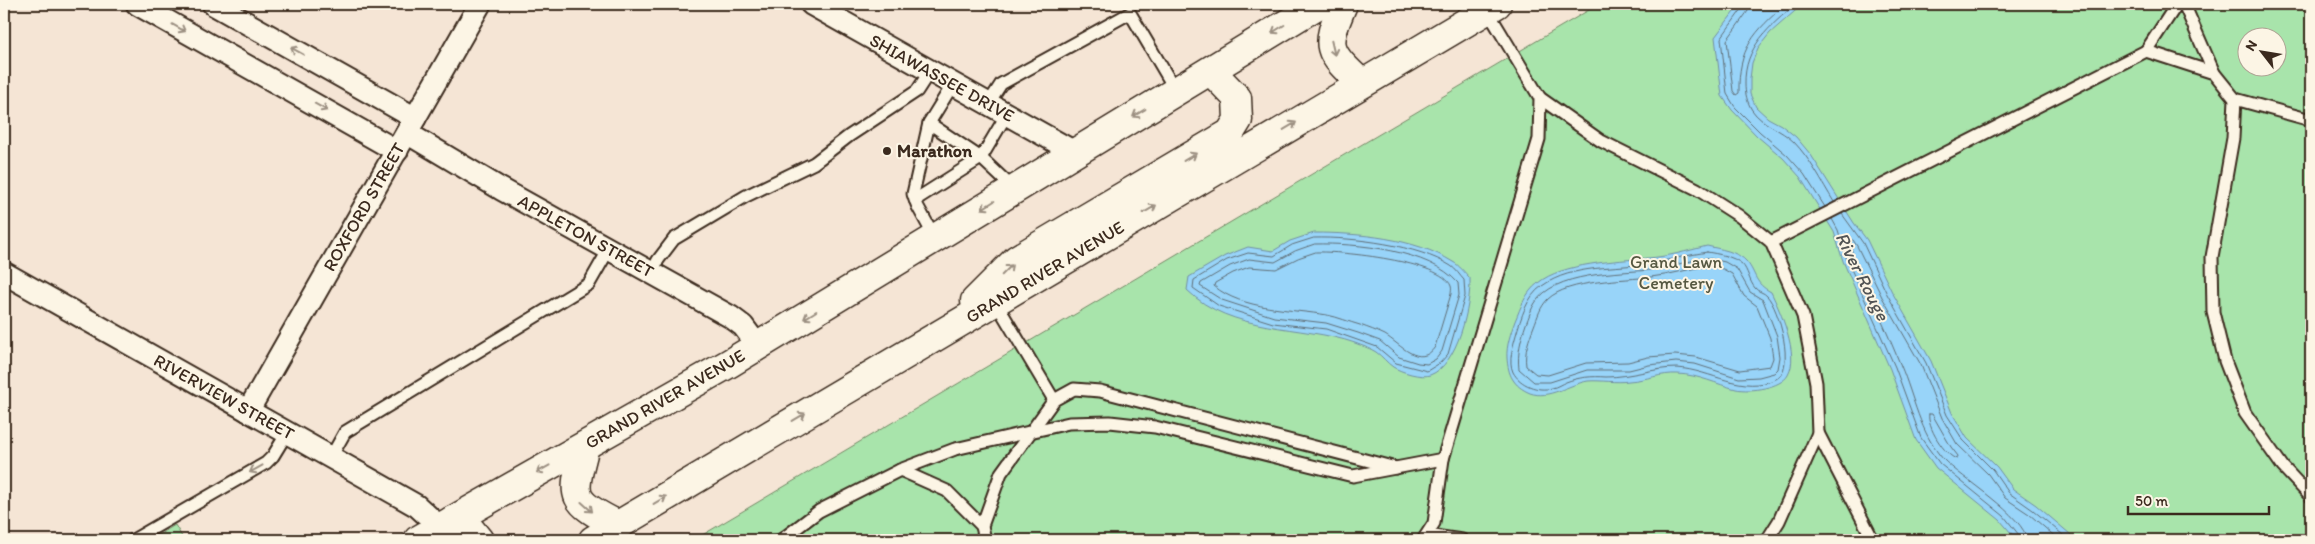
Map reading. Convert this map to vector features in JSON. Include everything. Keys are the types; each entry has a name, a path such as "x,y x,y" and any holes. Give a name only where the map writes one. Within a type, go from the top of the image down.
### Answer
{"main road":[{"name":"GRAND RIVER AVENUE","path":"437,529 586,446 758,346 1319,4"},
{"path":"1343,4 1334,26 1331,45 1334,55 1361,83"},
{"name":"GRAND RIVER AVENUE","path":"593,540 1492,7"},
{"path":"948,329 1017,259 1230,133 1238,120 1237,98 1211,70"},
{"path":"586,446 578,472 577,493 582,505 618,525"},
{"path":"437,529 470,530 479,540"}],"street":[{"name":"APPLETON STREET","path":"137,4 406,134 731,317 744,326 758,346"},
{"name":"APPLETON STREET","path":"213,4 406,134"},
{"name":"ROXFORD STREET","path":"248,411 480,4"},
{"name":"SHIAWASSEE DRIVE","path":"811,4 1074,152"},
{"name":"RIVERVIEW STREET","path":"4,273 417,506 437,529"}],"lane":[{"path":"1771,242 2146,51 2177,4"},
{"path":"2184,4 2214,73 2235,99 2311,120"},
{"path":"1492,7 1540,98 1601,141 1697,190 1739,216 1771,242 1803,316 1816,383 1818,433 1874,540"},
{"path":"988,104 1001,84 1130,12 1176,91"},
{"path":"2146,51 2214,73"},
{"path":"652,272 658,260 674,240 746,196 814,163 849,136 917,91 930,71"},
{"path":"935,238 913,194 929,123 953,84"},
{"path":"1462,540 1434,538 1434,523 1443,459 1539,140 1540,98"},
{"path":"2235,99 2233,138 2212,257 2213,312 2225,361 2245,413 2283,467 2311,497"},
{"path":"915,200 982,158 1007,114"},
{"path":"929,123 982,158 1014,189"},
{"path":"331,457 345,432 589,284 609,249"},
{"path":"995,301 1054,400"},
{"path":"985,540 982,526 1001,473 1054,400 1074,388 1100,391 1401,469"},
{"path":"781,540 820,511 900,470 955,448 1069,423 1110,422 1155,426 1353,476 1401,469 1443,459"},
{"path":"133,540 266,463 273,456 287,433"},
{"path":"1767,540 1779,521 1818,433"},
{"path":"900,470 947,490 982,526"},
{"path":"1423,540 1434,523"}],"green space":[{"name":"Grand Lawn Cemetery","path":"1599,4 2311,4 2311,540 694,540"},
{"path":"175,525 184,540 150,540"}],"water":[{"name":"River Rouge","path":"1740,4 1803,4 1770,33 1758,48 1752,63 1750,79 1750,94 1756,107 1768,118 1781,125 1796,137 1811,155 1854,223 1867,240 1892,292 1931,361 1952,413 1967,438 1997,467 2013,489 2036,505 2077,540 2017,540 2000,520 1936,468 1916,440 1890,369 1843,261 1834,232 1800,177 1783,158 1757,136 1732,110 1722,96 1715,37"},
{"path":"1314,233 1349,234 1404,242 1438,254 1460,267 1470,278 1468,303 1461,333 1448,359 1440,369 1426,376 1406,373 1393,367 1374,351 1355,343 1334,337 1245,321 1224,314 1205,304 1187,290 1189,277 1225,256 1248,247 1273,251 1290,241"},
{"path":"1707,246 1739,255 1747,262 1761,285 1771,292 1787,333 1792,356 1788,375 1779,383 1765,388 1742,390 1693,376 1672,374 1624,382 1588,381 1552,393 1537,395 1519,387 1513,379 1509,369 1507,349 1515,321 1530,291 1548,276 1590,264 1662,256"}],"place":[{"name":"Marathon","path":"887,151"}]}
